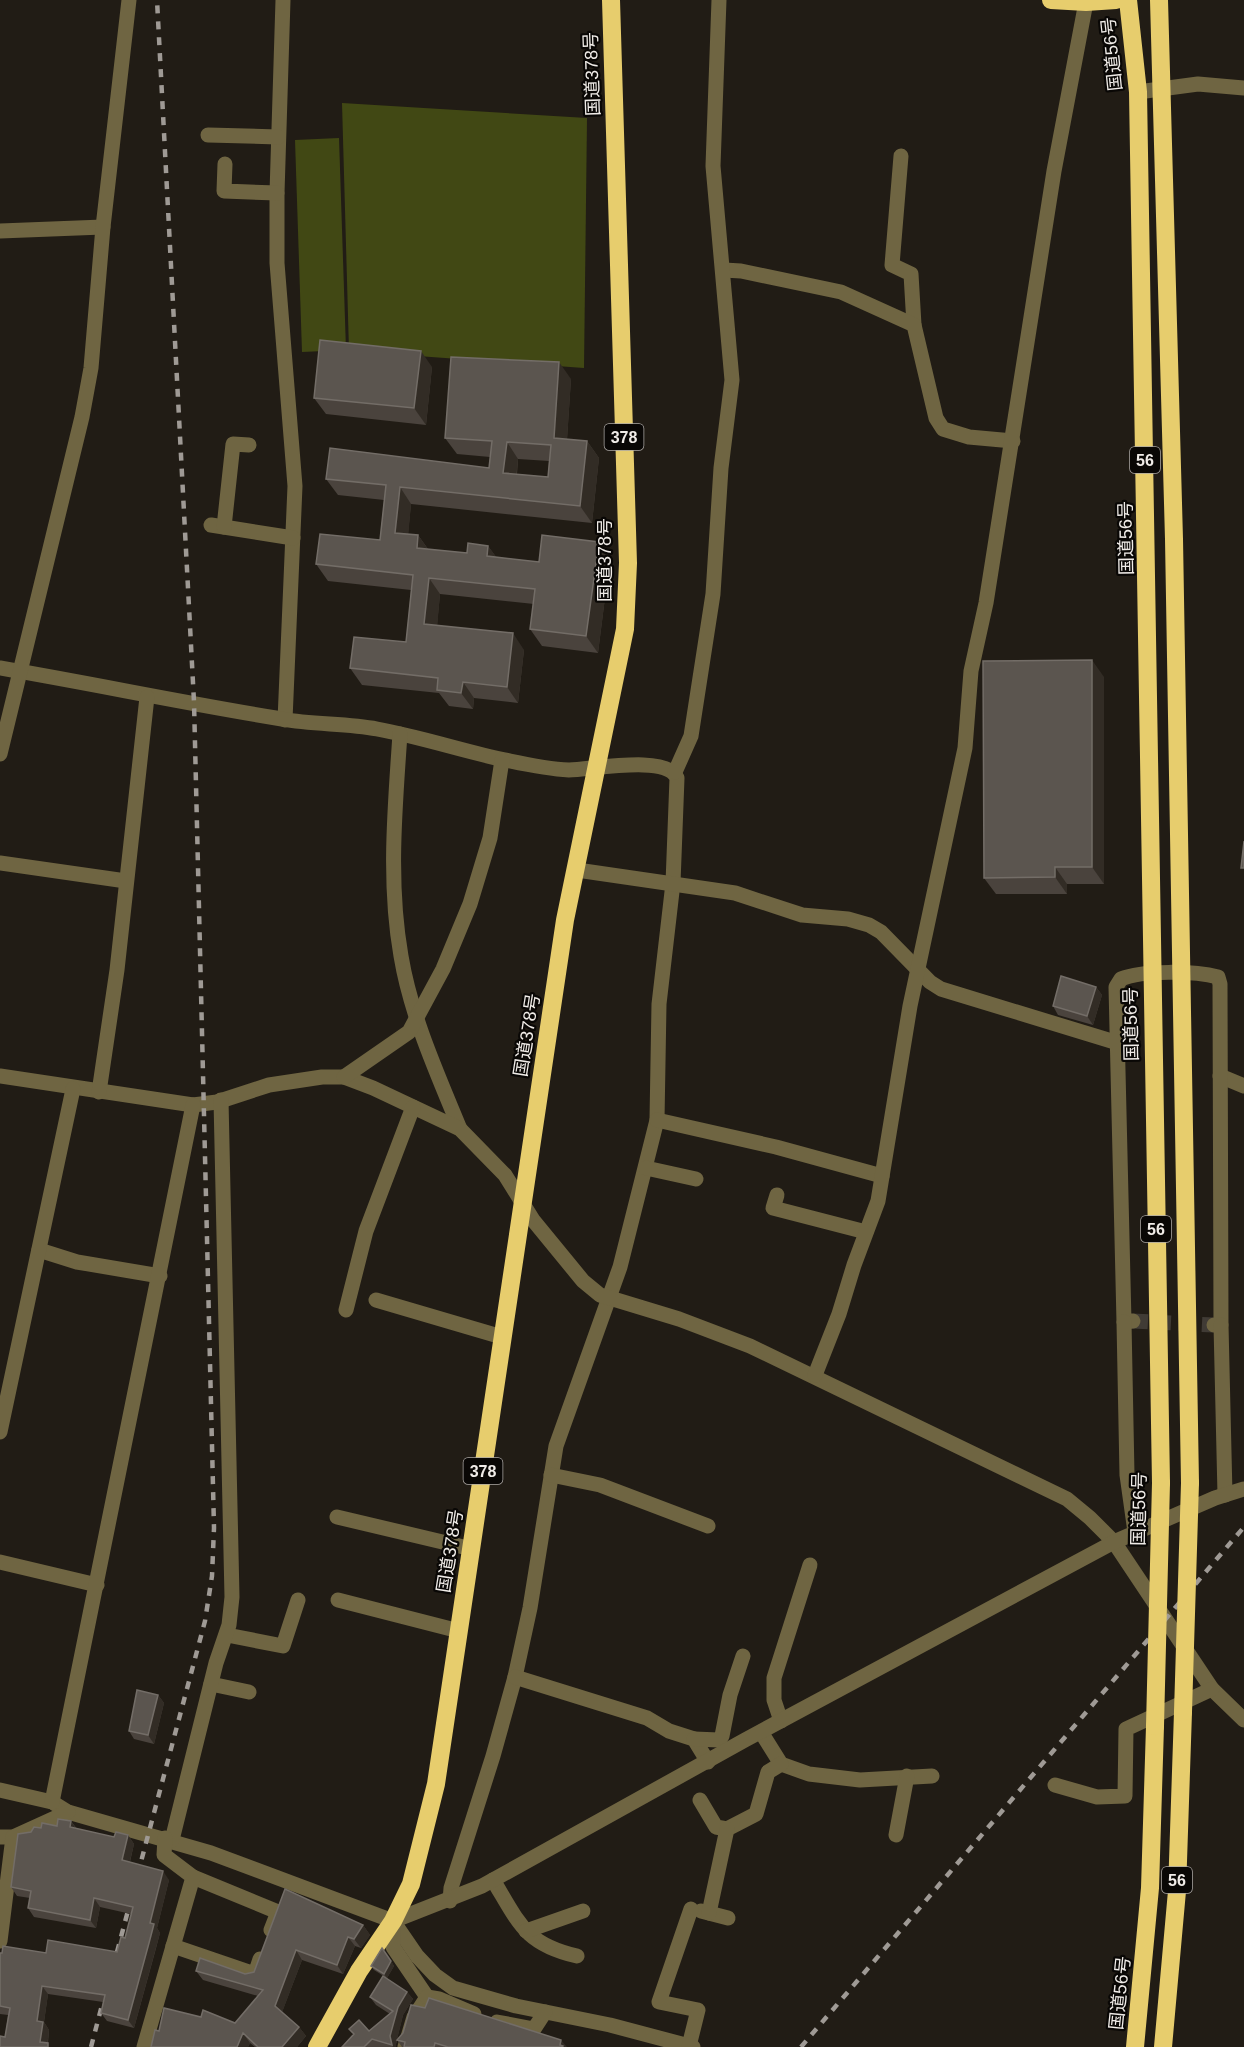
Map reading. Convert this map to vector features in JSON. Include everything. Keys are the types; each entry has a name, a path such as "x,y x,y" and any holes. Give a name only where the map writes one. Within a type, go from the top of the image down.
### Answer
{"highway":[{"name":"国道378号","path":"317,2047 359,1971 393,1921 411,1884 427,1826 472,1549 522,1198 565,920 625,629 627,598 611,0"},
{"path":"1051,0 1086,2 1116,0"},
{"name":"国道56号","path":"1128,0 1138,92 1161,1483 1150,1888 1135,2047"},
{"name":"56","path":"1159,0 1183,974 1190,1483 1177,1891 1163,2047"}],"street":[{"path":"0,754 82,417 91,368 103,227 129,0"},
{"path":"283,0 278,137 278,262 295,486 285,720"},
{"path":"450,1900 451,1888 493,1756 515,1677 530,1608 551,1476 563,1424 609,1298 646,1168 657,1120 661,980 673,883 677,778 675,772 692,736 713,594 721,468 732,380 713,166 719,0"},
{"path":"815,1375 878,1201 910,1006 965,748 971,671 986,603 1054,171 1086,2"},
{"path":"1138,92 1198,84 1244,88"},
{"path":"208,135 278,137"},
{"path":"901,156 892,265 911,274 914,325 936,418 943,429 969,437 1013,441"},
{"path":"225,164 224,191 277,193"},
{"path":"0,231 103,227"},
{"path":"723,270 741,271 841,292 914,325"},
{"path":"249,445 233,444 218,526 293,538"},
{"path":"0,668 147,697 194,702 285,720 351,724 537,767 569,770 618,765 664,767 675,772"},
{"path":"99,1092 117,970 147,697"},
{"path":"400,734 392,839 394,902 401,957 417,1019 460,1129"},
{"path":"344,1077 409,1032 442,969 470,904 490,838 502,760"},
{"path":"0,863 126,881"},
{"path":"577,870 735,892 802,915 848,919 869,925 881,932 941,988 1118,1043"},
{"path":"1135,1532 1127,1475 1129,1322 1116,987 1120,979 1130,975 1183,974 1218,977 1220,1076 1217,1325 1225,1495"},
{"path":"0,1076 73,1089 194,1105 221,1100 269,1085 322,1077 344,1077 460,1129 506,1174 533,1220 583,1281 600,1295 679,1319 750,1346 815,1375 1067,1499 1114,1542 1212,1689 1244,1720"},
{"path":"1220,1076 1244,1086"},
{"path":"0,1432 73,1089"},
{"path":"172,1946 255,1974 278,1912 193,1877 164,1855 211,1684 227,1635 232,1597 221,1100"},
{"path":"52,1802 194,1105"},
{"path":"346,1310 366,1231 413,1107"},
{"path":"657,1120 776,1147 882,1176"},
{"path":"646,1168 696,1179"},
{"path":"777,1195 773,1208 866,1232"},
{"path":"39,1250 77,1262 160,1276"},
{"path":"376,1300 502,1337"},
{"path":"551,1476 600,1485 708,1526"},
{"path":"393,1921 450,1900 493,1880 781,1721 1114,1542 1244,1489"},
{"path":"337,1517 472,1549"},
{"path":"0,1562 97,1585"},
{"path":"781,1721 774,1700 774,1678 810,1565"},
{"path":"227,1635 283,1646 298,1600"},
{"path":"338,1600 459,1631"},
{"path":"515,1677 646,1718 669,1731 711,1742 719,1740 722,1736 730,1695 743,1656"},
{"path":"211,1684 249,1692"},
{"path":"1055,1785 1097,1797 1125,1796 1126,1729 1212,1689"},
{"path":"761,1732 781,1764 809,1774 860,1780 932,1776"},
{"path":"694,1739 708,1762"},
{"path":"700,1800 716,1827 727,1829 756,1814 768,1772 781,1764"},
{"path":"896,1834 907,1776"},
{"path":"0,1790 52,1802 68,1812 169,1839 393,1921 417,1956 435,1975 453,1988 476,1996 691,2046 698,2010 659,2002 687,1908 728,1918"},
{"path":"0,1941 7,1837 68,1812"},
{"path":"709,1913 727,1829"},
{"path":"144,2047 193,1877"},
{"path":"493,1880 526,1931 552,1950 577,1956"},
{"path":"526,1931 583,1911"},
{"path":"393,1921 393,1947 427,1997 439,1999 487,2020 534,2029 544,2012"},
{"path":"405,2047 414,2017 427,1997"}],"green space":[{"path":"342,103 587,118 584,368 349,351"},
{"path":"339,138 346,350 302,352 295,140"}],"building":[{"path":"320,340 421,351 414,408 314,398"},
{"path":"451,357 559,362 554,438 587,441 580,506 400,487 395,533 418,535 417,548 467,553 468,543 488,546 487,556 539,562 542,535 599,542 586,636 530,629 535,589 429,578 424,624 513,633 507,687 463,682 461,693 437,690 438,678 350,668 354,637 406,642 413,575 316,564 320,534 380,540 386,485 326,479 330,448 489,468 492,441 445,438","holes":["507,442 551,445 548,477 503,473"]},
{"path":"1092,660 1092,867 1055,867 1055,877 984,878 983,661"},
{"path":"1244,841 1244,868 1241,868"},
{"path":"1061,976 1096,987 1087,1016 1053,1006"},
{"path":"137,1690 158,1695 148,1735 129,1731"},
{"path":"58,1819 71,1821 70,1827 114,1837 116,1832 128,1835 122,1860 163,1871 150,1923 154,1924 128,2020 101,2013 105,1995 42,1986 37,2021 43,2022 40,2042 48,2043 48,2047 0,2047 0,2036 5,2037 10,2008 0,2006 0,1953 2,1953 3,1946 46,1953 48,1940 117,1952 121,1937 125,1938 133,1907 94,1898 90,1920 28,1908 31,1891 11,1887 18,1834 31,1832 34,1827 41,1828 42,1823 57,1826"},
{"path":"285,1889 363,1925 354,1939 348,1937 337,1965 296,1950 275,2006 299,2027 282,2047 258,2047 243,2033 237,2047 151,2047 155,2030 159,2031 164,2008 201,2017 203,2010 235,2023 263,1990 196,1971 200,1958 245,1974 254,1972"},
{"path":"382,1948 391,1961 384,1974 371,1966"},
{"path":"383,1976 407,1992 398,2007 390,2036 392,2045 372,2039 364,2047 342,2047 354,2034 349,2029 359,2020 369,2031 393,2011 370,1997"},
{"path":"429,1998 561,2040 560,2045 563,2046 448,2047 435,2043 434,2047 404,2047 405,2042 397,2040 403,2033 411,2005 425,2008"}],"tunnel":[{"path":"1133,1321 1214,1325"}],"railway":[{"path":"117,1952 205,1621 212,1576 214,1528 194,702 157,0"},
{"path":"801,2047 1244,1527"},
{"path":"91,2047 107,1986"}]}
